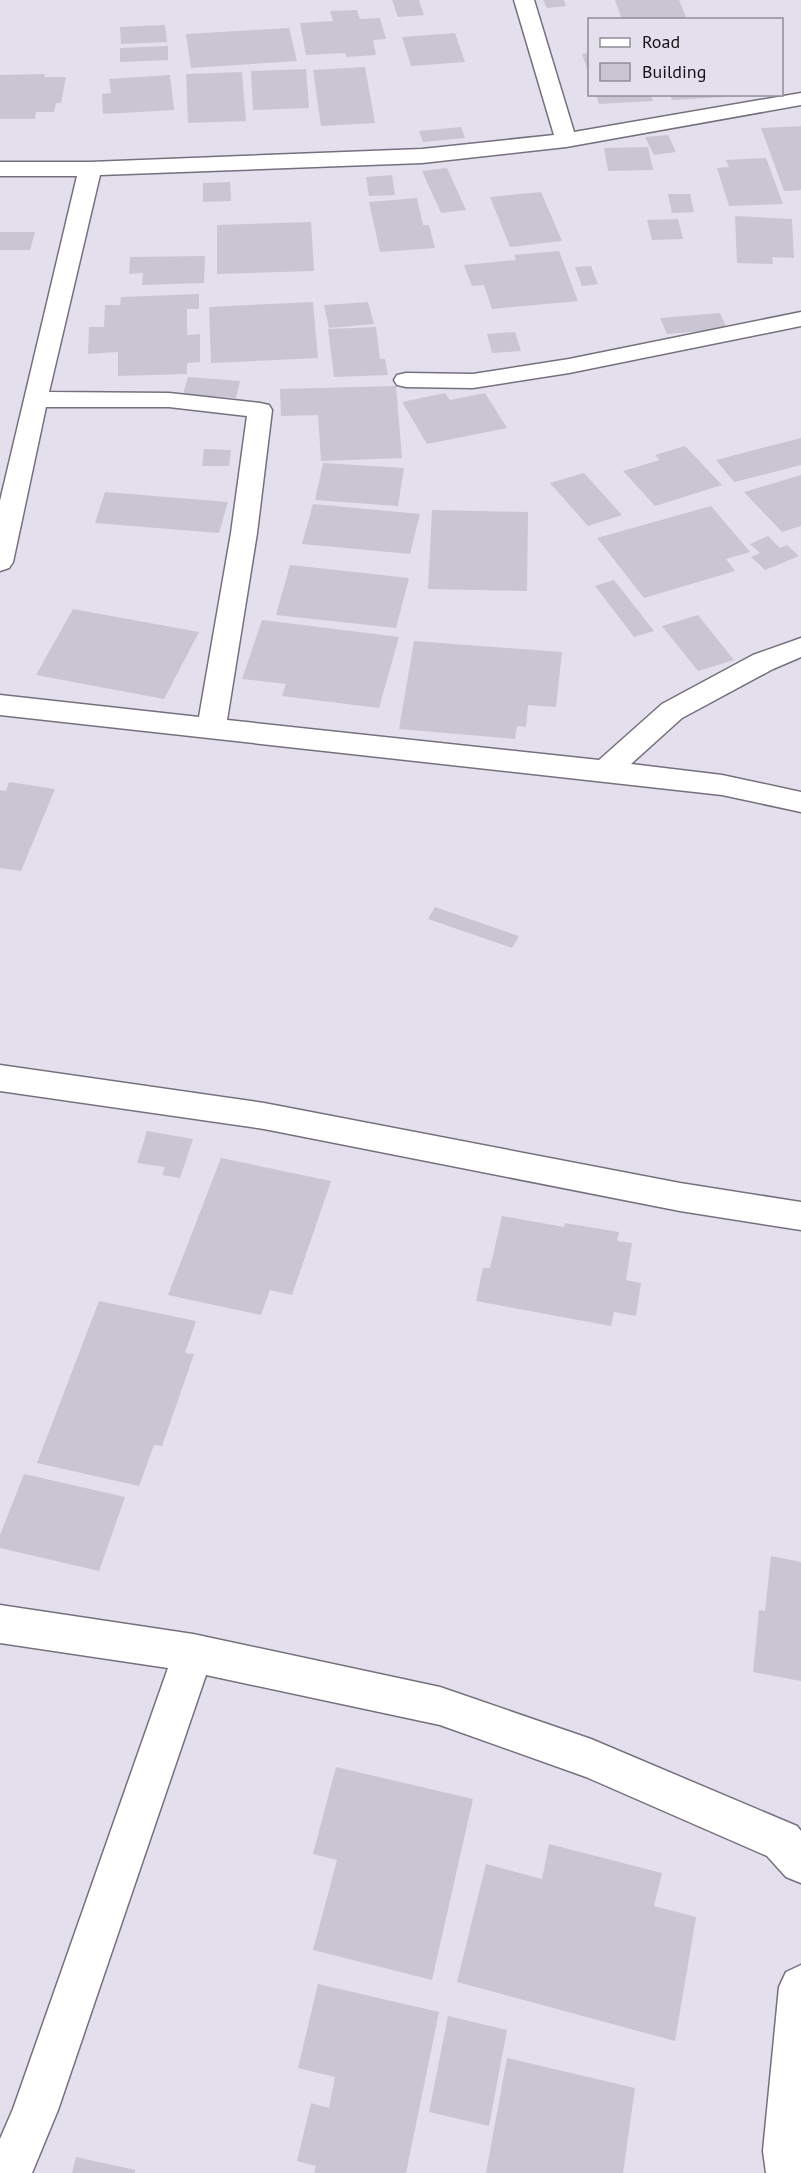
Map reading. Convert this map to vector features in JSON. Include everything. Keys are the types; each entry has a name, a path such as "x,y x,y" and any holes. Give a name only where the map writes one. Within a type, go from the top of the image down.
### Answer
{"street":[{"path":"524,0 566,141"},
{"path":"0,169 90,169 422,156 566,141 801,99"},
{"path":"0,562 35,399 90,169"},
{"path":"406,380 484,379 569,366 801,319"},
{"path":"35,399 169,400 260,410 244,533 211,729"},
{"path":"605,771 672,711 763,662 801,647"},
{"path":"0,705 722,785 801,801"},
{"path":"0,1078 264,1116 680,1197 801,1216"},
{"path":"0,1624 193,1653 440,1706 591,1759 750,1827 782,1841 801,1862"},
{"path":"9,2173 34,2110 193,1653"},
{"path":"789,2173 786,2151 801,1987"}],"building":[{"path":"392,0 419,0 424,15 398,17"},
{"path":"543,0 564,0 566,6 547,8"},
{"path":"615,0 679,0 686,18 621,18"},
{"path":"357,10 360,19 380,18 386,39 373,40 376,55 346,57 345,53 306,55 300,23 333,21 330,11"},
{"path":"165,25 167,42 121,44 120,27"},
{"path":"289,28 297,61 191,68 186,34"},
{"path":"455,33 465,62 411,66 402,37"},
{"path":"168,46 168,60 120,62 120,48"},
{"path":"588,53 588,71 582,54"},
{"path":"365,67 375,123 321,126 313,70"},
{"path":"306,69 309,108 253,110 251,71"},
{"path":"242,72 246,121 188,123 186,74"},
{"path":"45,74 44,77 66,77 61,103 56,103 54,112 36,112 35,119 0,119 0,75"},
{"path":"170,75 174,110 103,114 102,94 111,93 109,79"},
{"path":"597,96 651,96 653,101 599,104"},
{"path":"671,96 726,97 672,100"},
{"path":"801,126 801,190 784,191 761,128"},
{"path":"461,127 465,138 423,142 419,131"},
{"path":"668,135 676,152 654,155 645,137"},
{"path":"648,147 653,170 608,171 604,148"},
{"path":"766,158 783,204 729,206 717,168 729,167 726,160"},
{"path":"447,168 466,210 441,213 422,171"},
{"path":"392,175 395,195 369,196 366,177"},
{"path":"230,182 231,201 203,202 203,183"},
{"path":"541,192 562,241 510,247 490,197"},
{"path":"668,194 690,194 694,212 672,213"},
{"path":"417,198 423,225 429,225 435,248 380,252 369,202"},
{"path":"735,216 792,219 794,258 772,257 773,264 737,263"},
{"path":"678,219 683,239 652,240 647,220"},
{"path":"311,222 314,271 217,274 217,225"},
{"path":"0,232 35,232 30,250 0,250"},
{"path":"559,251 578,301 492,309 484,285 472,286 464,265 516,260 514,255"},
{"path":"205,256 204,283 142,285 143,273 129,274 130,257"},
{"path":"591,266 598,284 582,286 575,267"},
{"path":"199,294 199,309 187,309 187,335 200,334 200,362 187,363 187,374 118,376 118,352 88,354 89,327 104,327 105,305 120,305 121,297"},
{"path":"313,302 318,358 211,363 209,307"},
{"path":"368,302 374,324 329,328 324,305"},
{"path":"720,313 727,329 667,334 660,318"},
{"path":"376,327 380,359 385,359 388,375 334,377 328,329"},
{"path":"515,332 521,351 492,353 487,334"},
{"path":"188,377 240,381 236,398 183,394"},
{"path":"396,386 402,458 321,461 318,415 281,416 280,389"},
{"path":"445,393 450,400 485,393 507,428 427,444 402,402"},
{"path":"801,438 801,465 734,482 716,460"},
{"path":"685,446 722,485 655,506 623,471 660,460 655,455"},
{"path":"204,449 231,450 229,466 202,466"},
{"path":"323,463 404,468 398,506 315,500"},
{"path":"584,473 622,515 588,526 550,483"},
{"path":"801,475 801,526 782,532 744,492"},
{"path":"105,492 228,502 219,533 95,523"},
{"path":"313,504 420,514 410,554 302,544"},
{"path":"711,506 750,552 726,559 735,571 644,598 597,538"},
{"path":"432,510 528,512 527,591 428,589"},
{"path":"768,536 780,548 787,545 799,556 765,570 751,557 760,553 750,544"},
{"path":"290,565 409,578 396,628 276,615"},
{"path":"614,580 654,631 634,637 595,586"},
{"path":"73,609 199,632 164,699 36,675"},
{"path":"698,615 734,660 698,671 662,626"},
{"path":"262,620 399,637 379,708 282,696 286,684 242,679"},
{"path":"414,641 562,652 556,707 528,705 526,727 517,726 515,739 399,729"},
{"path":"9,782 55,789 21,871 0,868 0,790 6,791"},
{"path":"435,907 519,936 512,948 428,919"},
{"path":"147,1131 193,1139 180,1178 162,1175 165,1167 137,1163"},
{"path":"221,1158 331,1181 292,1295 270,1290 261,1315 168,1295"},
{"path":"502,1216 564,1227 565,1223 619,1232 617,1241 632,1243 626,1280 641,1283 636,1316 614,1312 611,1326 476,1301 483,1268 490,1268"},
{"path":"99,1301 196,1321 185,1353 194,1354 162,1446 154,1445 139,1486 37,1463"},
{"path":"24,1474 125,1497 99,1571 0,1548 0,1535"},
{"path":"771,1556 801,1562 801,1681 753,1672 759,1610 765,1611"},
{"path":"336,1767 473,1799 432,1980 313,1950 337,1860 313,1854"},
{"path":"549,1844 662,1873 654,1906 696,1917 675,2041 457,1982 486,1864 542,1879"},
{"path":"318,1984 439,2012 406,2173 314,2173 316,2166 297,2161 311,2103 329,2108 335,2077 298,2068"},
{"path":"448,2016 507,2030 489,2126 429,2112"},
{"path":"507,2058 635,2088 623,2173 486,2173"},
{"path":"76,2157 135,2170 135,2173 72,2173"}]}
